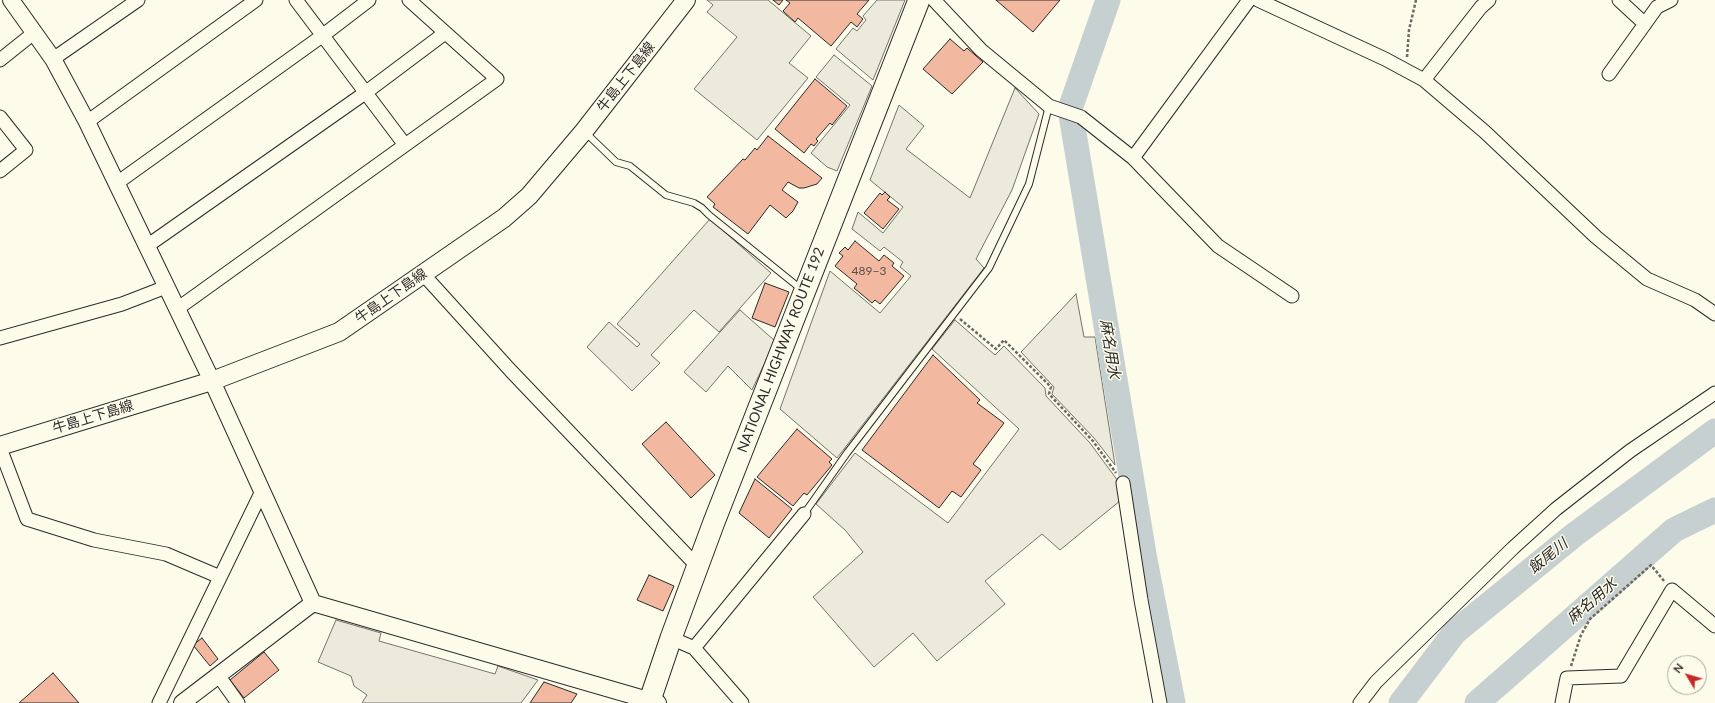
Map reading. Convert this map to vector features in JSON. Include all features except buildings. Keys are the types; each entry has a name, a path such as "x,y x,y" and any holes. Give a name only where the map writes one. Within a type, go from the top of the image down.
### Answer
{"highway":[{"name":"NATIONAL HIGHWAY ROUTE 192","path":"652,702 671,638 698,567 804,291 919,0"}],"main road":[{"name":"牛島上下島線","path":"0,447 212,381 339,332 504,218 529,196 584,131 686,0"}],"street":[{"path":"11,0 53,59 87,122 212,381 313,603 652,702"},
{"path":"53,59 138,0"},
{"path":"87,122 256,0"},
{"path":"296,0 405,145"},
{"path":"117,183 322,36 369,0"},
{"path":"177,309 497,80 409,0"},
{"path":"934,0 981,50 1049,106 1081,117 1133,158 1218,246 1292,296"},
{"path":"1133,158 1249,0"},
{"path":"1258,0 1424,80 1485,132 1596,237 1647,279 1695,300 1715,314"},
{"path":"1424,80 1489,0"},
{"path":"1619,0 1645,24"},
{"path":"1609,74 1657,7 1671,0"},
{"path":"0,60 35,32"},
{"path":"147,246 365,93 445,33"},
{"path":"0,117 26,150 0,171"},
{"path":"423,274 516,376 698,567"},
{"path":"0,338 122,304 166,287"},
{"path":"1360,703 1376,682 1513,548 1556,509 1630,451 1715,393"},
{"path":"0,447 27,519 94,540 166,554 220,577"},
{"path":"1123,483 1141,600 1160,703"},
{"path":"159,703 262,491"},
{"path":"694,648 804,514"},
{"path":"1562,703 1567,678 1621,676 1672,590 1715,626"},
{"path":"182,703 313,603"},
{"path":"671,638 694,648 742,703"},
{"path":"218,676 238,703"}],"lane":[{"path":"804,514 847,453 989,268 1029,184 1049,106"},
{"path":"584,131 616,162 630,166 666,195 694,203 702,208 708,215 804,291"}],"path":[{"path":"1406,70 1409,30 1416,0"},
{"path":"954,314 996,349 1004,340 1050,387 1049,394 1093,441 1123,483"},
{"path":"1567,678 1581,635 1590,619 1652,565 1672,590"}],"shaded area":[{"path":"707,0 768,0 811,36 789,63 808,78 757,140 694,89 737,37 707,12 713,5"},
{"path":"877,0 905,0 873,80 836,49 853,28 857,31 866,20 863,16"},
{"path":"834,55 872,86 837,171 827,167 811,153 850,105 816,77"},
{"path":"1015,88 1039,114 1012,190 976,259 984,268 837,458 780,409 830,271 880,313 911,276 900,267 903,262 884,247 880,251 852,229 858,212 883,233 903,207 870,180 899,105 924,126 906,149 970,198"},
{"path":"710,219 771,273 719,332 694,310 651,355 660,363 632,391 587,347 609,322 637,347 640,344 617,324"},
{"path":"1076,294 1084,337 1095,337 1115,465 1094,438 1052,394 1054,387 1021,352"},
{"path":"740,310 775,341 752,390 728,366 706,392 684,372"},
{"path":"955,320 995,355 1004,346 1045,388 1046,396 1090,443 1118,481 1121,500 1060,550 1042,534 985,581 1005,604 937,661 913,633 874,667 813,597 863,552 845,530 816,504 855,453 948,523 1019,429 932,349"},
{"path":"336,620 381,633 379,641 495,674 498,666 538,680 521,703 362,703 367,695 354,686 351,676 318,662"}],"waterway":[{"name":"麻名用水","path":"1108,0 1070,109 1145,560 1173,703"},
{"name":"飯尾川","path":"1401,703 1455,632 1574,535 1715,431"},
{"name":"麻名用水","path":"1477,703 1674,530 1715,510"}]}
